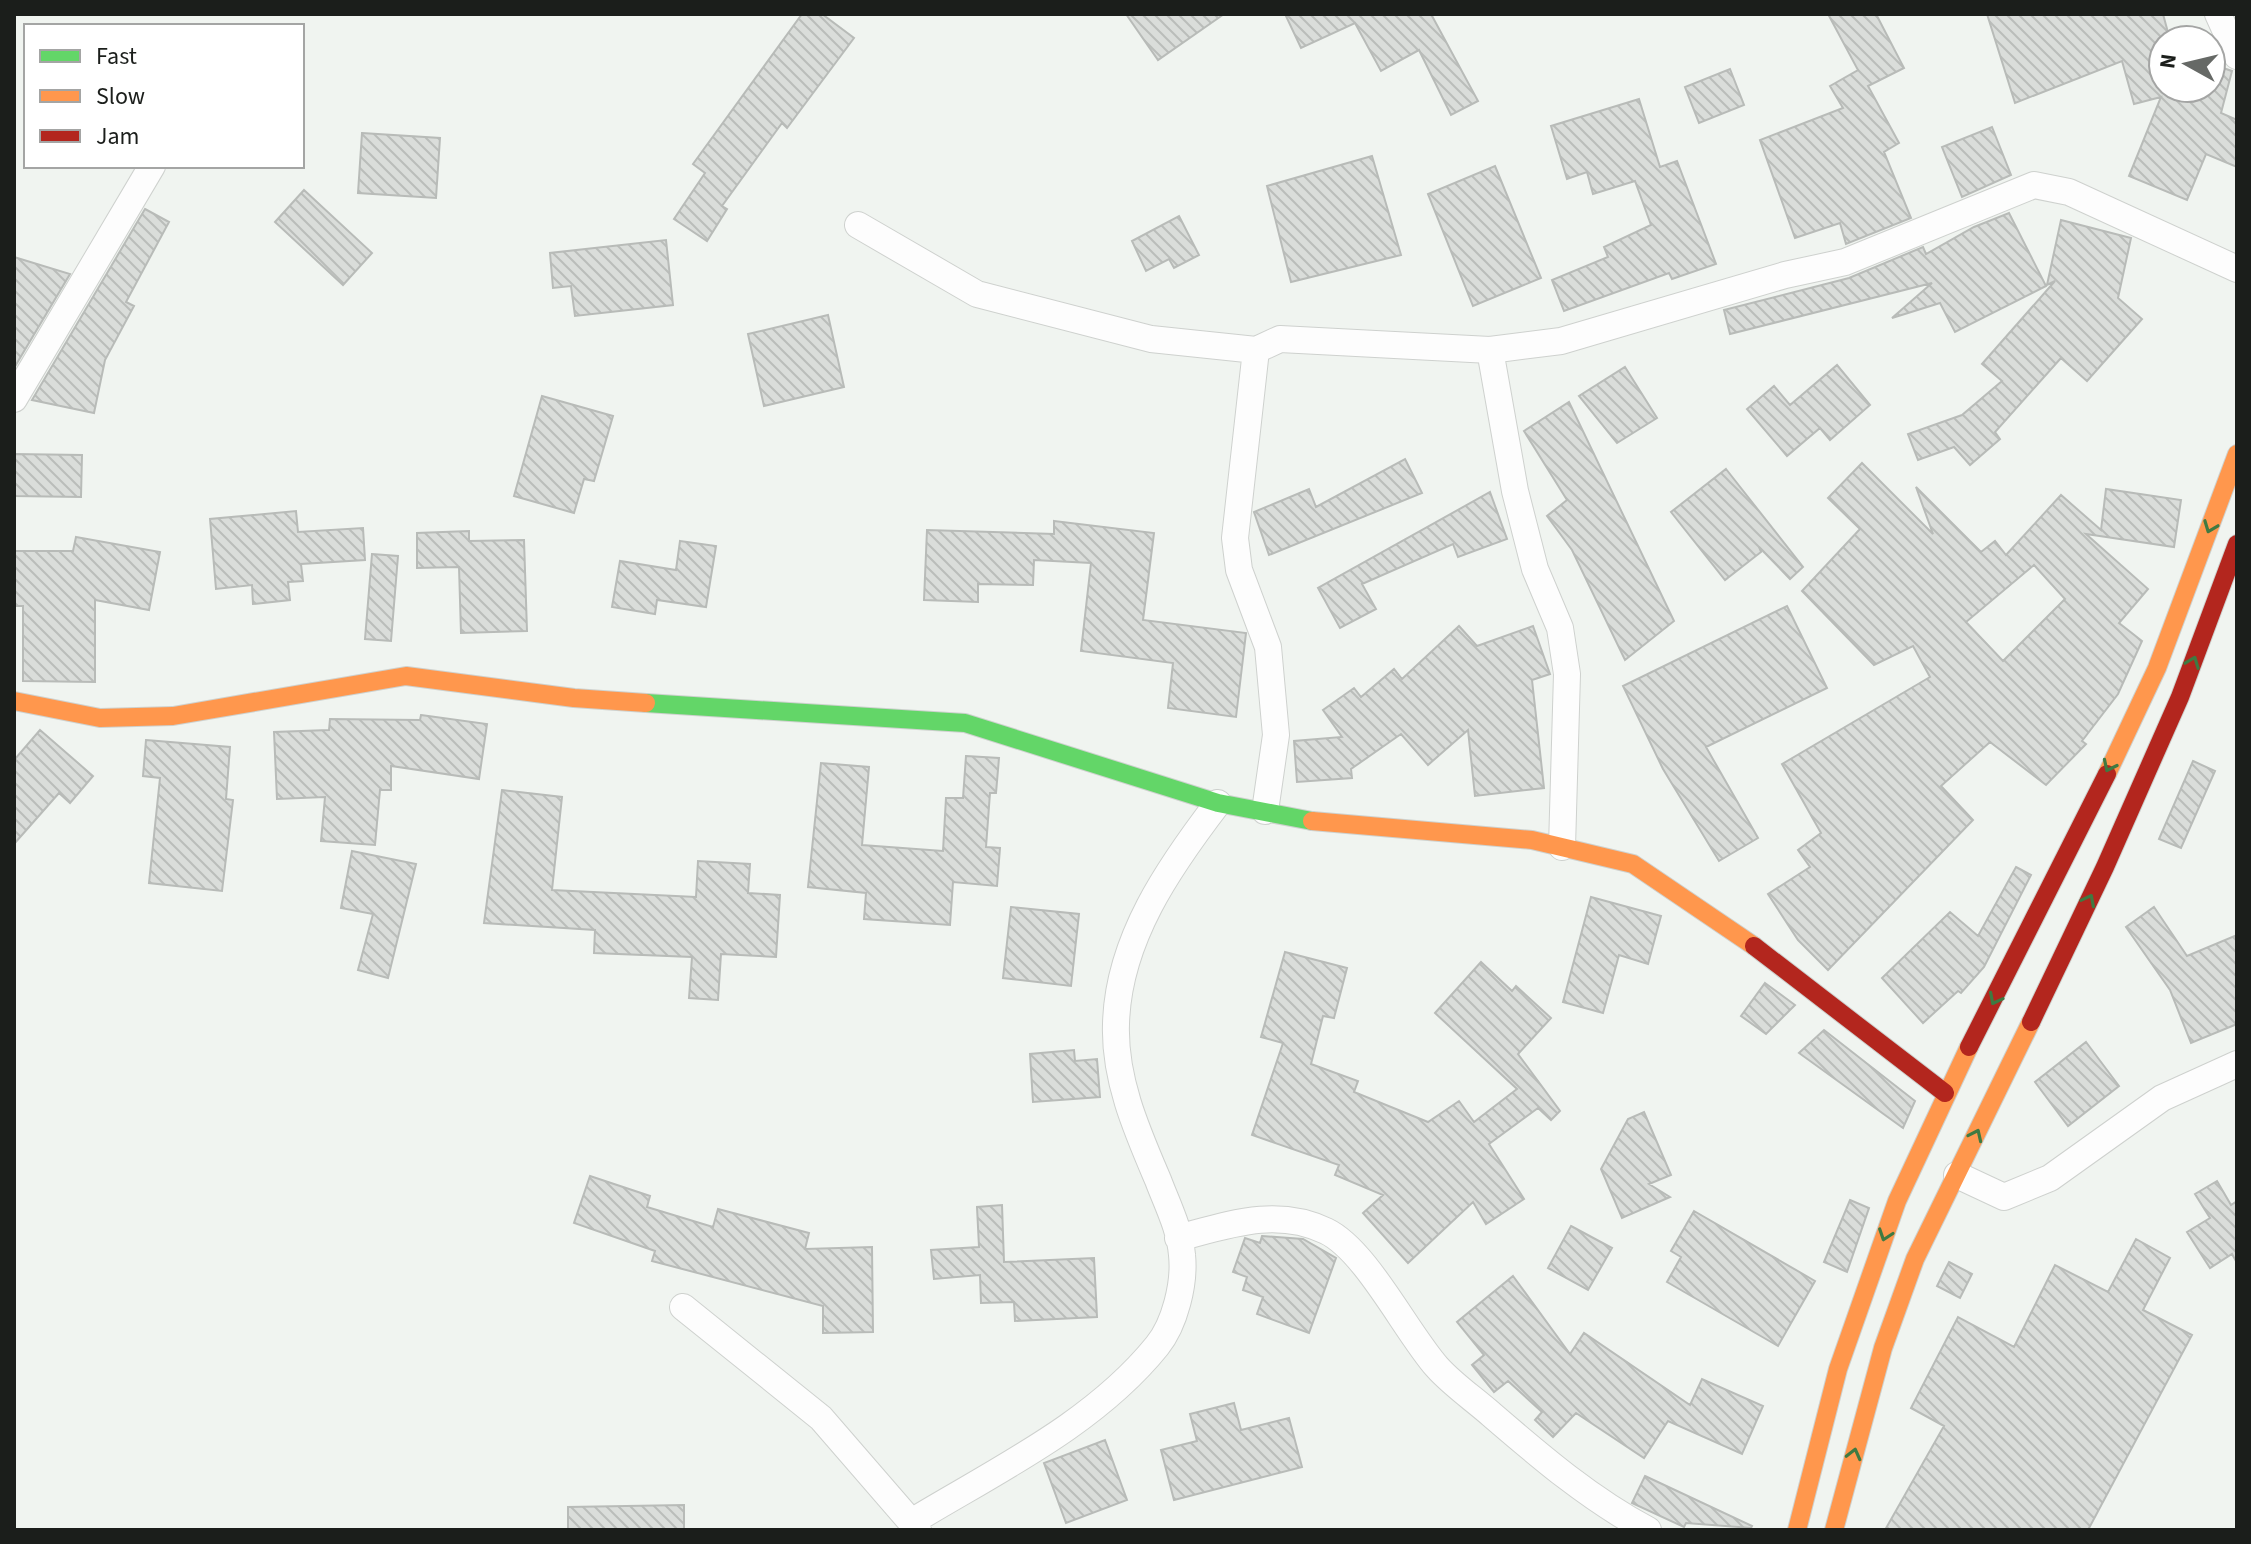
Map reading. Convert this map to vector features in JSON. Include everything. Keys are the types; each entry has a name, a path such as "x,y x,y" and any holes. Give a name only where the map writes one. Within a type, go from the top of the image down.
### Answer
{"main road":[{"path":"1797,1530 1838,1369 1897,1201 1945,1093 2066,860 2157,668 2237,454"},
{"path":"1834,1530 1872,1381 1895,1309 1933,1214 1957,1175 2105,867 2180,697 2237,544"},
{"path":"14,701 100,718 173,716 406,676 574,698 965,723 1218,803 1322,823 1532,840 1633,864 1771,958 1945,1093"}],"street":[{"path":"2218,14 2237,56"},
{"path":"14,399 151,168"},
{"path":"858,225 977,294 1151,339 1256,350 1280,339 1490,350 1561,341 1785,275 1845,262 2034,185 2069,192 2237,269"},
{"path":"1256,350 1235,538 1239,570 1268,647 1276,735 1265,811"},
{"path":"1490,350 1515,491 1535,569 1560,628 1565,659 1562,847"},
{"path":"683,1307 821,1418 916,1526 1098,1406 1159,1344 1178,1302 1183,1255 1121,1082 1116,1024 1123,972 1149,904 1218,803"},
{"path":"1957,1175 2004,1197 2050,1178 2162,1098 2237,1064"},
{"path":"1178,1238 1255,1218 1293,1220 1328,1232 1354,1254 1437,1368 1551,1466 1609,1509 1648,1530"}],"building":[{"path":"802,14 822,14 854,38 787,128 782,123 722,206 727,209 707,241 674,219 705,173 693,164"},
{"path":"1126,14 1224,14 1158,60"},
{"path":"1285,14 1431,14 1478,101 1451,115 1419,50 1381,71 1355,23 1301,48"},
{"path":"1828,14 1876,14 1904,68 1868,86 1899,143 1884,152 1911,218 1846,244 1840,223 1795,238 1760,140 1843,108 1830,86 1858,70"},
{"path":"1987,14 2163,14 2166,24 2147,24 2147,101 2134,104 2122,61 2015,103"},
{"path":"1730,69 1744,105 1699,123 1685,87"},
{"path":"2227,69 2232,71 2227,90"},
{"path":"1639,99 1660,167 1677,161 1716,264 1672,279 1669,273 1564,311 1552,280 1608,257 1604,247 1651,225 1635,181 1593,194 1587,172 1567,179 1551,126"},
{"path":"2158,104 2223,104 2221,113 2237,120 2237,167 2206,154 2187,200 2129,176"},
{"path":"1992,127 2011,175 1962,197 1942,147"},
{"path":"362,133 440,138 436,198 358,193"},
{"path":"1372,156 1401,255 1291,282 1267,186"},
{"path":"1495,166 1541,278 1473,306 1428,194"},
{"path":"304,190 372,253 343,285 275,222"},
{"path":"145,209 169,222 126,302 134,306 105,360 94,413 32,400"},
{"path":"2009,213 2046,286 1955,332 1940,303 1892,318 1932,283 1730,334 1724,310 1849,278 1923,247 1926,254 1974,227"},
{"path":"1179,216 1199,255 1174,268 1169,259 1146,271 1132,241"},
{"path":"2061,220 2131,238 2118,298 2142,319 2087,381 2061,358 1995,432 2000,439 1970,465 1954,447 1918,460 1908,434 1962,415 2002,381 1982,364 2055,281 2047,285"},
{"path":"666,240 673,305 575,316 571,286 553,288 550,253"},
{"path":"14,257 70,274 14,368"},
{"path":"828,315 844,387 764,406 748,334"},
{"path":"1837,365 1870,405 1830,440 1820,428 1787,456 1747,409 1774,386 1790,405"},
{"path":"1625,367 1657,418 1617,443 1579,396"},
{"path":"542,396 613,416 594,481 584,479 574,513 514,496"},
{"path":"1569,402 1674,621 1625,660 1572,550 1547,516 1567,500 1524,431"},
{"path":"14,454 82,455 81,497 14,496"},
{"path":"1405,459 1422,493 1269,555 1254,512 1309,489 1316,507"},
{"path":"1862,463 1933,534 1916,487 1981,552 1995,541 2006,555 2061,495 2101,530 2106,489 2181,500 2174,547 2086,534 2148,589 2119,623 2142,641 2118,694 2082,741 2086,744 2046,785 1990,742 1941,786 1973,820 1828,970 1798,940 1768,894 1810,867 1798,850 1821,833 1782,764 1930,677 1913,646 1874,665 1802,591 1860,529 1828,498","holes":["2034,565 2065,599 2003,661 1966,622"]},
{"path":"1726,469 1803,567 1790,579 1759,547 1761,552 1725,580 1671,512"},
{"path":"1490,492 1507,539 1458,557 1453,544 1362,584 1376,609 1340,628 1318,588"},
{"path":"296,511 298,532 363,528 365,560 301,564 303,581 288,582 290,600 253,604 252,585 216,589 210,519"},
{"path":"1054,521 1154,533 1143,620 1246,633 1236,717 1168,708 1173,663 1081,651 1091,563 1034,560 1033,585 978,584 978,602 924,600 927,530 1054,534"},
{"path":"469,531 469,541 524,540 527,631 461,633 459,567 417,568 417,533"},
{"path":"76,537 160,552 149,610 95,600 95,682 23,681 23,606 14,606 14,551 73,551"},
{"path":"680,541 716,546 706,607 657,600 655,614 612,607 620,561 676,570"},
{"path":"372,554 398,556 391,641 365,639"},
{"path":"1787,606 1827,688 1706,747 1758,838 1719,861 1663,769 1623,686"},
{"path":"1459,626 1477,646 1533,626 1550,674 1532,680 1544,788 1475,796 1468,730 1428,765 1401,734 1351,769 1352,778 1297,782 1294,741 1342,737 1323,710 1354,688 1361,697 1394,669 1402,679"},
{"path":"421,715 487,724 479,779 391,766 391,790 380,790 375,845 321,841 325,797 277,799 274,732 329,730 330,719 420,720"},
{"path":"40,730 93,776 70,803 59,793 14,844 14,760"},
{"path":"146,740 230,747 226,799 233,800 222,891 149,883 160,778 143,776"},
{"path":"966,756 999,758 996,793 990,793 986,847 1000,848 997,886 953,882 950,925 864,919 866,893 808,887 821,763 869,767 862,845 943,851 946,798 963,798"},
{"path":"2193,761 2215,771 2181,848 2159,839"},
{"path":"502,790 562,797 552,890 696,897 698,861 750,864 748,893 780,895 776,957 721,954 718,1000 689,998 692,957 594,953 595,930 484,923"},
{"path":"352,851 416,864 388,978 358,970 373,914 341,908"},
{"path":"2016,867 2031,875 1984,967 1961,993 1958,991 1923,1023 1882,978 1950,912 1978,936"},
{"path":"1591,897 1661,916 1648,964 1619,955 1603,1013 1563,1002"},
{"path":"1011,907 1079,914 1071,986 1003,978"},
{"path":"2154,907 2187,956 2237,935 2237,1024 2191,1043 2170,990 2126,927"},
{"path":"1285,952 1347,968 1334,1018 1323,1016 1311,1064 1358,1081 1354,1092 1428,1122 1459,1101 1474,1122 1517,1089 1435,1013 1481,962 1512,991 1516,986 1551,1018 1518,1054 1560,1111 1551,1120 1538,1108 1489,1144 1524,1199 1486,1224 1473,1202 1408,1263 1363,1213 1383,1195 1335,1175 1339,1165 1252,1135 1283,1043 1261,1037"},
{"path":"1765,983 1795,1005 1766,1034 1741,1016"},
{"path":"1824,1030 1915,1101 1903,1128 1799,1053"},
{"path":"2086,1042 2119,1086 2068,1126 2035,1082"},
{"path":"1074,1050 1075,1061 1097,1059 1100,1097 1033,1102 1030,1054"},
{"path":"1644,1112 1671,1175 1649,1184 1670,1197 1622,1218 1601,1169 1628,1119"},
{"path":"590,1176 650,1196 647,1207 713,1227 718,1209 809,1233 805,1249 872,1247 873,1332 823,1333 823,1306 652,1261 655,1251 574,1223"},
{"path":"2217,1181 2231,1205 2237,1201 2237,1263 2232,1254 2210,1268 2187,1232 2210,1218 2195,1194"},
{"path":"1850,1200 1869,1208 1847,1272 1824,1262"},
{"path":"1002,1205 1004,1262 1094,1258 1097,1317 1015,1321 1014,1302 981,1303 980,1275 934,1279 931,1250 979,1247 977,1207"},
{"path":"1694,1211 1815,1281 1778,1346 1667,1282 1681,1257 1671,1251"},
{"path":"1571,1226 1612,1248 1588,1290 1548,1268"},
{"path":"1262,1236 1303,1239 1336,1258 1309,1333 1257,1314 1263,1297 1243,1290 1247,1277 1233,1272 1245,1238 1260,1243"},
{"path":"2136,1239 2170,1258 2143,1310 2192,1335 2088,1530 1885,1530 1944,1426 1911,1408 1958,1317 2014,1347 2055,1265 2108,1292"},
{"path":"1949,1262 1972,1274 1960,1298 1937,1286"},
{"path":"1513,1276 1570,1354 1584,1333 1690,1405 1702,1379 1763,1406 1742,1454 1668,1421 1644,1458 1576,1413 1553,1437 1535,1420 1542,1412 1508,1381 1494,1392 1472,1365 1484,1355 1457,1322"},
{"path":"1234,1403 1241,1430 1289,1418 1302,1467 1174,1500 1161,1450 1197,1441 1190,1414"},
{"path":"1105,1440 1127,1500 1066,1523 1044,1463"},
{"path":"1645,1476 1752,1526 1686,1523 1684,1527 1632,1503"},
{"path":"684,1505 684,1530 568,1530 568,1507"}],"traffic: fast":[{"path":"646,703 965,723 1218,803 1312,821"}],"traffic: slow":[{"path":"2107,774 2157,668 2237,454"},
{"path":"14,701 100,718 173,716 406,676 574,698 646,703"},
{"path":"1312,821 1532,840 1633,864 1754,946"},
{"path":"1834,1530 1883,1348 1915,1259 2031,1022"},
{"path":"1797,1530 1838,1369 1897,1201 1969,1047"}],"traffic: jam":[{"path":"2031,1022 2105,867 2180,697 2237,544"},
{"path":"1969,1047 2107,774"},
{"path":"1754,946 1945,1093"}]}
